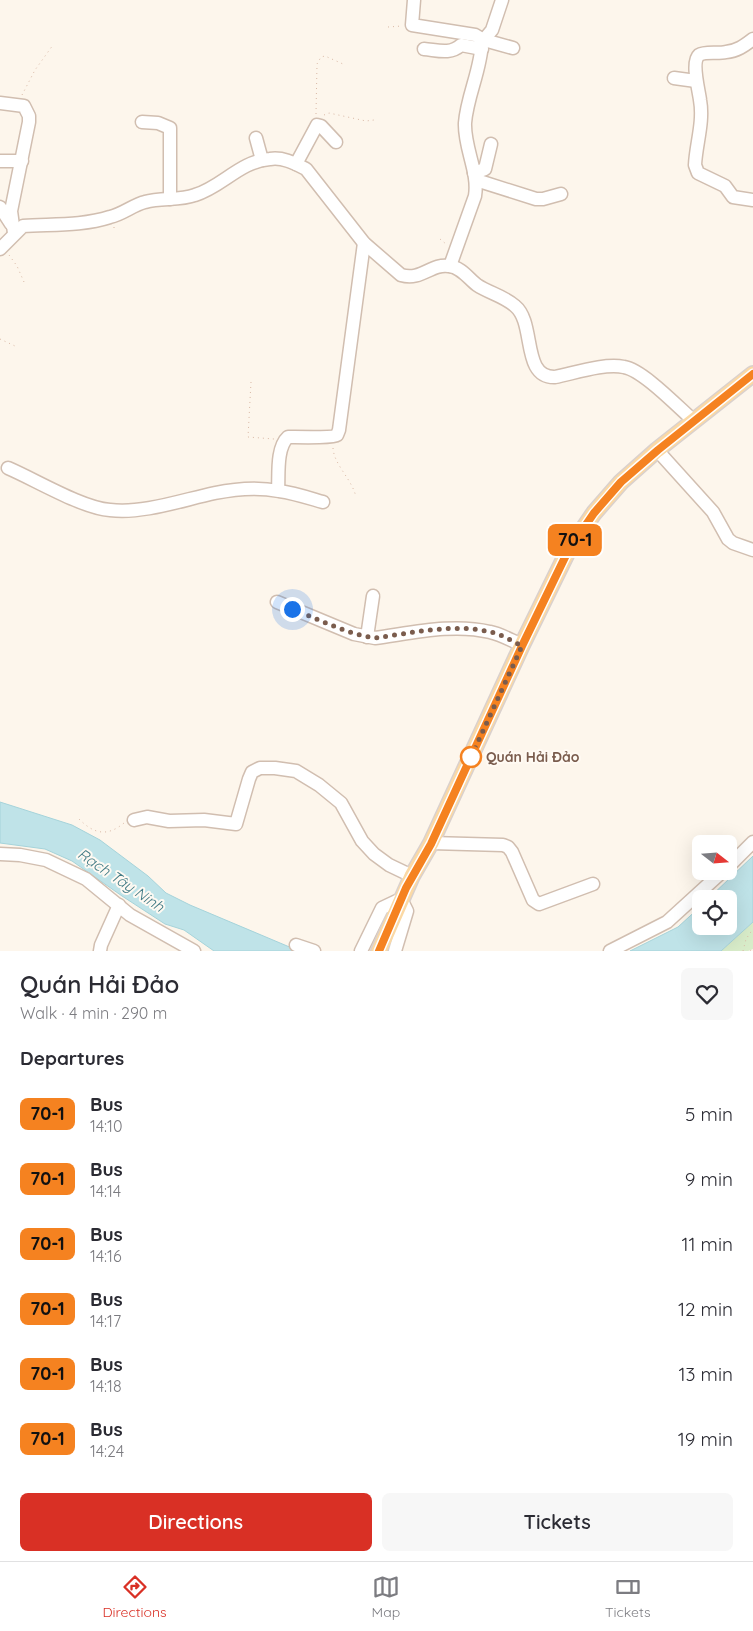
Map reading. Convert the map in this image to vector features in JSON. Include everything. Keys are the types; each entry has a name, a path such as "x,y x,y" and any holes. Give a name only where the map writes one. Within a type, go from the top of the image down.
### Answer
{"main road":[{"path":"379,951 401,899 431,844 568,551 594,513 621,482 694,421 751,380"}],"street":[{"path":"414,0 412,25 475,34 480,38 482,44"},
{"path":"450,266 475,196 475,177 468,150 465,124 482,44 492,30 502,0"},
{"path":"753,39 737,50 699,55 696,61 696,81 702,110 696,169 698,173 725,186 733,197 753,200"},
{"path":"424,49 448,52 454,51 462,45 482,44 513,48"},
{"path":"674,78 696,81"},
{"path":"0,103 24,106 29,116 22,161 11,211 6,219 1,248"},
{"path":"142,122 170,128 170,199"},
{"path":"296,164 316,122 336,142"},
{"path":"256,138 262,160"},
{"path":"475,177 485,169 491,144"},
{"path":"6,219 22,226 89,222 112,217 144,202 186,198 202,193 254,162 271,158 283,159 306,169 364,244 401,275 417,276 440,266 450,266 459,270 482,288 515,305 524,319 533,360 541,374 555,377 610,366 625,367 636,372 653,385 694,421"},
{"path":"0,161 22,161"},
{"path":"475,177 536,199 561,194"},
{"path":"278,490 280,454 284,440 288,437 334,437 338,435 364,244"},
{"path":"658,450 713,512 728,539 733,543 753,550"},
{"path":"8,468 75,499 109,510 122,511 183,502 215,493 239,490 278,490 323,502"},
{"path":"367,637 373,596"},
{"path":"277,602 354,634 367,637 375,638 437,630 475,629 492,632 522,646"},
{"path":"134,820 148,817 169,821 204,820 236,824 252,772 260,768 275,768 296,772 319,785 341,803 362,841 374,854 389,865 412,876"},
{"path":"738,857 753,842"},
{"path":"431,844 503,845 508,847 533,900 539,904 593,884"},
{"path":"0,854 20,855 46,860 86,878 130,915 194,951"},
{"path":"610,951 667,922 713,880"},
{"path":"361,951 382,908 401,899 407,911 395,951"},
{"path":"100,951 119,905"},
{"path":"296,945 314,951"}],"path":[{"path":"388,27 412,25"},
{"path":"24,106 22,96 24,91 35,70 53,45"},
{"path":"316,122 317,64 321,57 325,56 342,64"},
{"path":"316,122 329,113 366,121 374,120"},
{"path":"1,248 17,266 24,282"},
{"path":"0,339 15,346"},
{"path":"251,382 248,437 284,440"},
{"path":"334,437 332,450 356,497"},
{"path":"79,819 86,826 97,832 106,833 134,820"},
{"path":"743,951 746,939 753,929"}],"green space":[{"path":"753,922 753,949 748,951 721,951"}],"water":[{"name":"Rạch Tây Ninh","path":"0,802 72,825 100,840 148,876 166,893 299,951 214,951 184,930 165,924 72,861 45,849 0,843"},
{"path":"753,856 753,922 721,951 630,951 678,927 692,914 692,935 737,935 737,890 717,890 728,880 738,880 738,870"}],"bus line":[{"name":"70-1","path":"379,951 406,888 431,844 568,551 594,513 621,482 753,374"}],"place":[{"name":"Quán Hải Đảo","path":"471,757"}],"route":[{"path":"292,609 354,634 367,637 375,638 437,630 475,629 492,632 522,646 471,757"}]}
